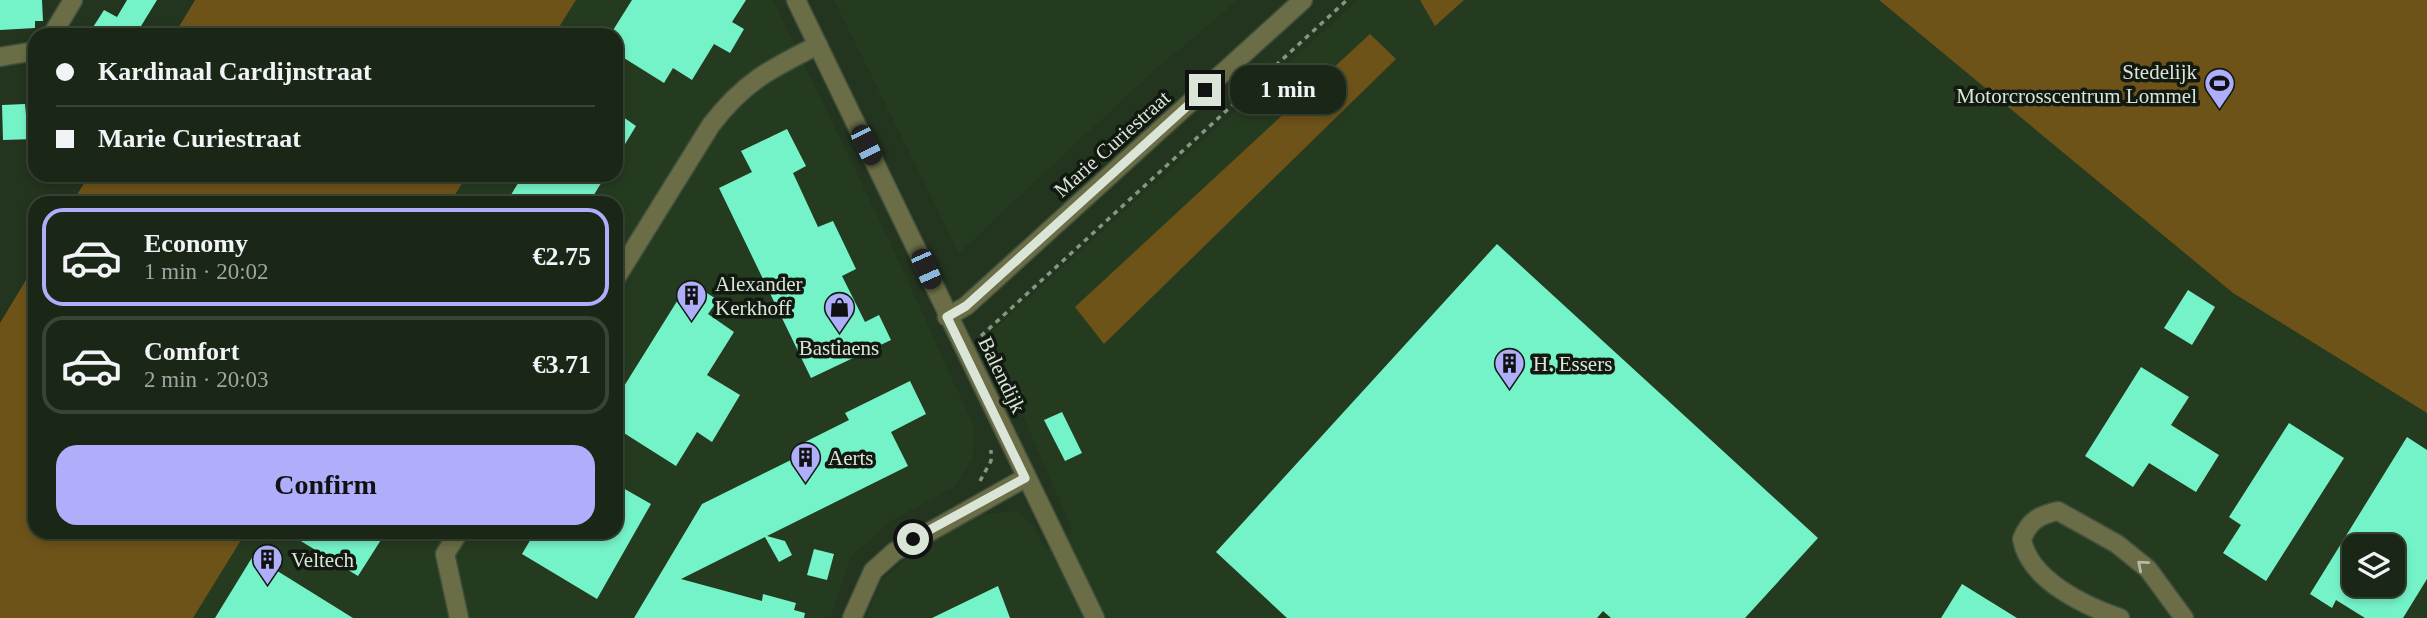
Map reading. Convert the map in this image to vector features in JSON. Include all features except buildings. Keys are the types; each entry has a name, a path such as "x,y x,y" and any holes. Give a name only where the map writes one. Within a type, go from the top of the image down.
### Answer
{"street":[{"path":"56,28 73,0"},
{"name":"Balendijk","path":"796,0 947,317 1095,618"},
{"name":"Marie Curiestraat","path":"947,317 966,306 1303,0"},
{"path":"623,267 711,125 729,102 748,83 818,45"},
{"path":"0,57 28,52"},
{"path":"852,618 873,571 894,552 1025,478"},
{"path":"2120,618 2101,611 2068,592 2051,581 2031,562 2024,550 2022,539 2033,521 2043,514 2058,511 2117,544 2148,569 2184,618"},
{"path":"455,539 445,554 459,618"}],"path":[{"path":"981,335 1347,0"}],"shaded area":[{"path":"195,0 576,0 558,28 178,28"},
{"path":"576,0 773,0 890,242 974,427 973,457 953,488 892,520 850,558 830,618 193,618 242,539 623,539 623,196 454,196 463,182 623,182 623,28 558,28"},
{"path":"834,0 1238,0 1149,75 959,253"},
{"path":"1358,0 1879,0 2233,293 2427,413 2427,618 866,618 880,582 932,536 977,515 1016,511 1034,526 1046,550 1073,532 988,335"},
{"path":"1420,0 1464,0 1435,26"},
{"name":"Stedelijk Motorcrosscentrum Lommel","path":"1879,0 2427,0 2427,413 2233,293"},
{"path":"1370,34 1396,59 1104,344 1075,307"},
{"path":"85,182 463,182 454,196 76,196"},
{"path":"28,277 28,539 242,539 193,618 0,618 0,323"}],"place":[{"name":"Stedelijk Motorcrosscentrum Lommel","path":"2220,111"},
{"name":"Alexander Kerkhoff","path":"692,323"},
{"name":"Bastiaens","path":"839,335"},
{"name":"H. Essers","path":"1510,391"},
{"name":"Aerts","path":"805,485"},
{"name":"Veltech","path":"268,587"}],"route":[{"path":"913,539 1025,478 947,317 966,306 1205,90"}]}
